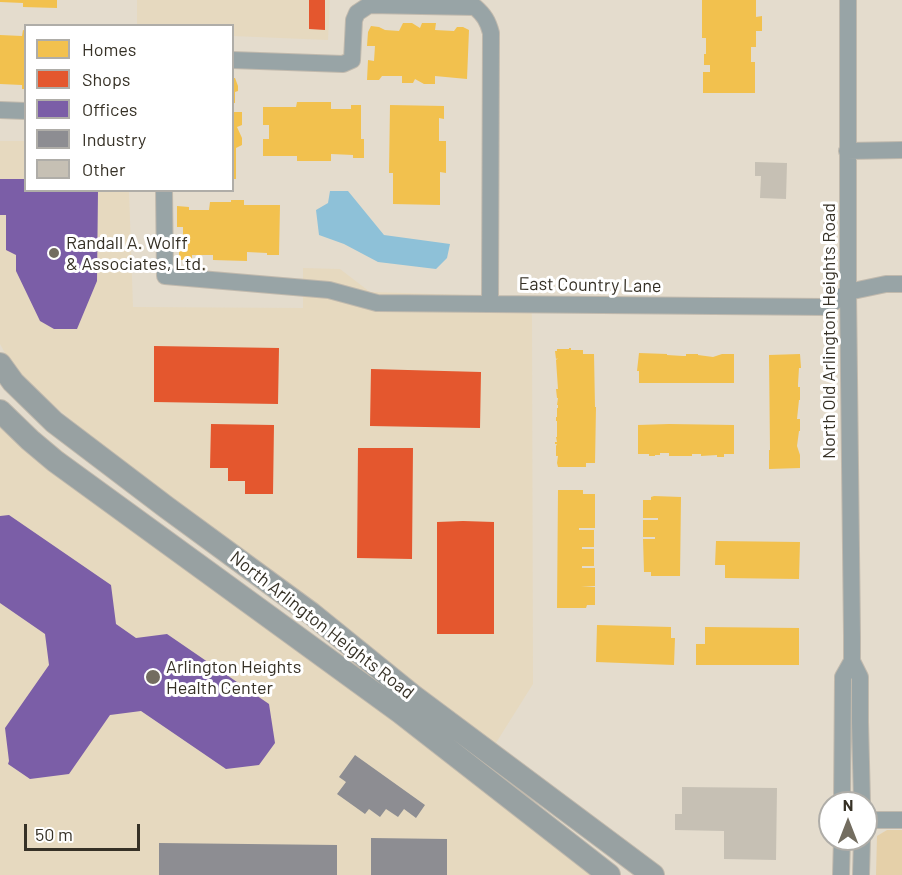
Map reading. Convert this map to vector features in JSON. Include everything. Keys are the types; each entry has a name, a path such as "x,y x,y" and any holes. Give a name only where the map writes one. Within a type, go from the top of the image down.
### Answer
{"main road":[{"name":"North Arlington Heights Road","path":"0,364 13,382 54,422 303,608 430,709 653,875"},
{"name":"North Arlington Heights Road","path":"0,411 55,461 400,712 609,875"}],"street":[{"name":"North Old Arlington Heights Road","path":"848,0 847,151 852,662 860,677 862,791"},
{"path":"234,60 343,64 348,62 352,60 354,20 357,13 369,5 475,7 483,14 491,33 490,304"},
{"path":"0,110 24,111"},
{"path":"847,151 902,150"},
{"name":"East Country Lane","path":"164,192 165,276 329,290 377,303 827,307 848,292 886,284 902,284"},
{"name":"North Old Arlington Heights Road","path":"842,791 843,677 852,662"},
{"path":"878,820 902,820"},
{"path":"841,875 842,851"},
{"path":"861,875 862,851"}],"shaded area":[{"path":"137,0 330,0 328,40 234,36 234,24 137,24"},
{"path":"0,141 24,141 24,192 129,192 133,307 303,308 303,268 340,269 370,292 531,297 533,684 494,746 164,497 17,375 0,344"},
{"path":"0,400 364,699 592,875 0,875"},
{"path":"887,830 902,830 902,875 876,875 878,835"}],"water":[{"path":"330,191 348,191 384,235 450,244 447,258 436,269 378,262 344,244 319,235 316,210 328,203"}],"building: Homes":[{"path":"0,0 57,0 57,8 23,7 23,3 0,2"},
{"path":"702,0 756,0 756,17 762,16 762,31 756,31 756,47 751,47 751,62 755,62 755,93 703,93 703,72 710,72 710,65 704,65 706,38 702,38"},
{"path":"403,23 412,23 420,28 422,23 436,23 435,30 454,31 457,27 463,27 469,30 467,79 435,76 435,84 424,84 415,79 413,83 402,83 402,76 382,76 379,80 367,80 368,60 374,61 375,46 367,46 371,26 399,31"},
{"path":"23,30 24,89 22,85 0,84 0,35 22,36"},
{"path":"234,78 238,86 238,91 235,92 235,103"},
{"path":"297,102 331,102 331,109 351,109 351,105 361,105 361,139 364,139 364,158 331,154 331,161 297,161 297,156 263,156 263,139 269,139 269,125 263,125 263,107 296,107"},
{"path":"390,105 444,106 444,119 439,118 439,141 446,141 446,173 440,172 440,205 393,204 393,173 389,173"},
{"path":"234,112 242,112 242,125 237,127 242,138 242,145 236,148 236,179 234,179"},
{"path":"231,200 244,200 244,205 280,205 279,255 247,252 247,261 213,260 213,255 192,255 192,260 179,260 179,241 183,241 183,227 177,227 177,206 189,207 189,210 209,210 210,202 231,202"},
{"path":"569,348 583,350 583,354 594,354 595,463 586,463 586,467 558,467 558,456 556,456 558,398 556,389 558,389 556,360 558,358 556,359 555,351"},
{"path":"639,353 683,356 698,354 713,357 734,354 734,383 639,383 639,371 637,371"},
{"path":"800,354 801,368 799,368 798,387 800,387 800,400 797,419 800,419 800,431 797,446 800,468 769,469 769,355"},
{"path":"638,425 734,425 734,454 717,457 717,455 701,456 701,454 669,456 669,453 660,453 660,455 649,456 649,454 638,454"},
{"path":"558,490 583,490 583,494 595,494 595,528 579,528 579,530 594,530 594,547 582,547 582,549 594,549 594,566 582,566 582,568 595,568 595,586 581,586 595,587 595,605 587,605 586,608 557,608"},
{"path":"654,496 681,497 680,576 651,576 651,572 644,572 643,539 655,539 655,537 643,537 643,520 658,520 658,518 643,518 643,500 651,500"},
{"path":"716,541 800,542 799,579 725,578 725,565 715,565"},
{"path":"597,625 671,627 671,638 675,638 674,665 596,662"},
{"path":"705,627 799,628 799,665 696,665 696,644 705,644"}],"building: Shops":[{"path":"309,0 325,0 325,30 309,29"},
{"path":"154,346 279,348 278,404 154,402"},
{"path":"371,369 481,372 480,428 370,426"},
{"path":"211,424 274,425 273,494 245,494 245,481 228,481 228,468 210,468"},
{"path":"358,448 413,448 412,559 357,558"},
{"path":"437,522 494,522 494,634 437,634"}],"building: Offices":[{"name":"Randall A. Wolff & Associates, Ltd.","path":"0,179 24,179 24,192 98,192 97,281 77,329 54,329 40,321 16,271 16,255 6,250 6,215 0,215"},
{"path":"9,515 111,585 116,624 136,638 167,634 269,704 275,743 259,765 226,769 141,711 110,715 69,774 30,779 8,764 5,728 49,665 45,634 0,603 0,516"}],"building: Industry":[{"path":"355,755 425,805 416,818 404,809 398,817 386,809 380,817 369,809 365,814 337,794 346,782 339,777"},
{"path":"371,838 447,839 447,875 371,875"},
{"path":"159,843 337,845 337,875 159,875"}],"building: Other":[{"path":"755,162 787,163 786,199 760,198 761,176 755,176"},
{"path":"682,787 777,788 776,860 724,859 724,831 675,830 675,814 682,814"}],"place":[{"name":"Randall A. Wolff & Associates, Ltd.","path":"54,253"},
{"name":"Arlington Heights Health Center","path":"153,677"}]}
